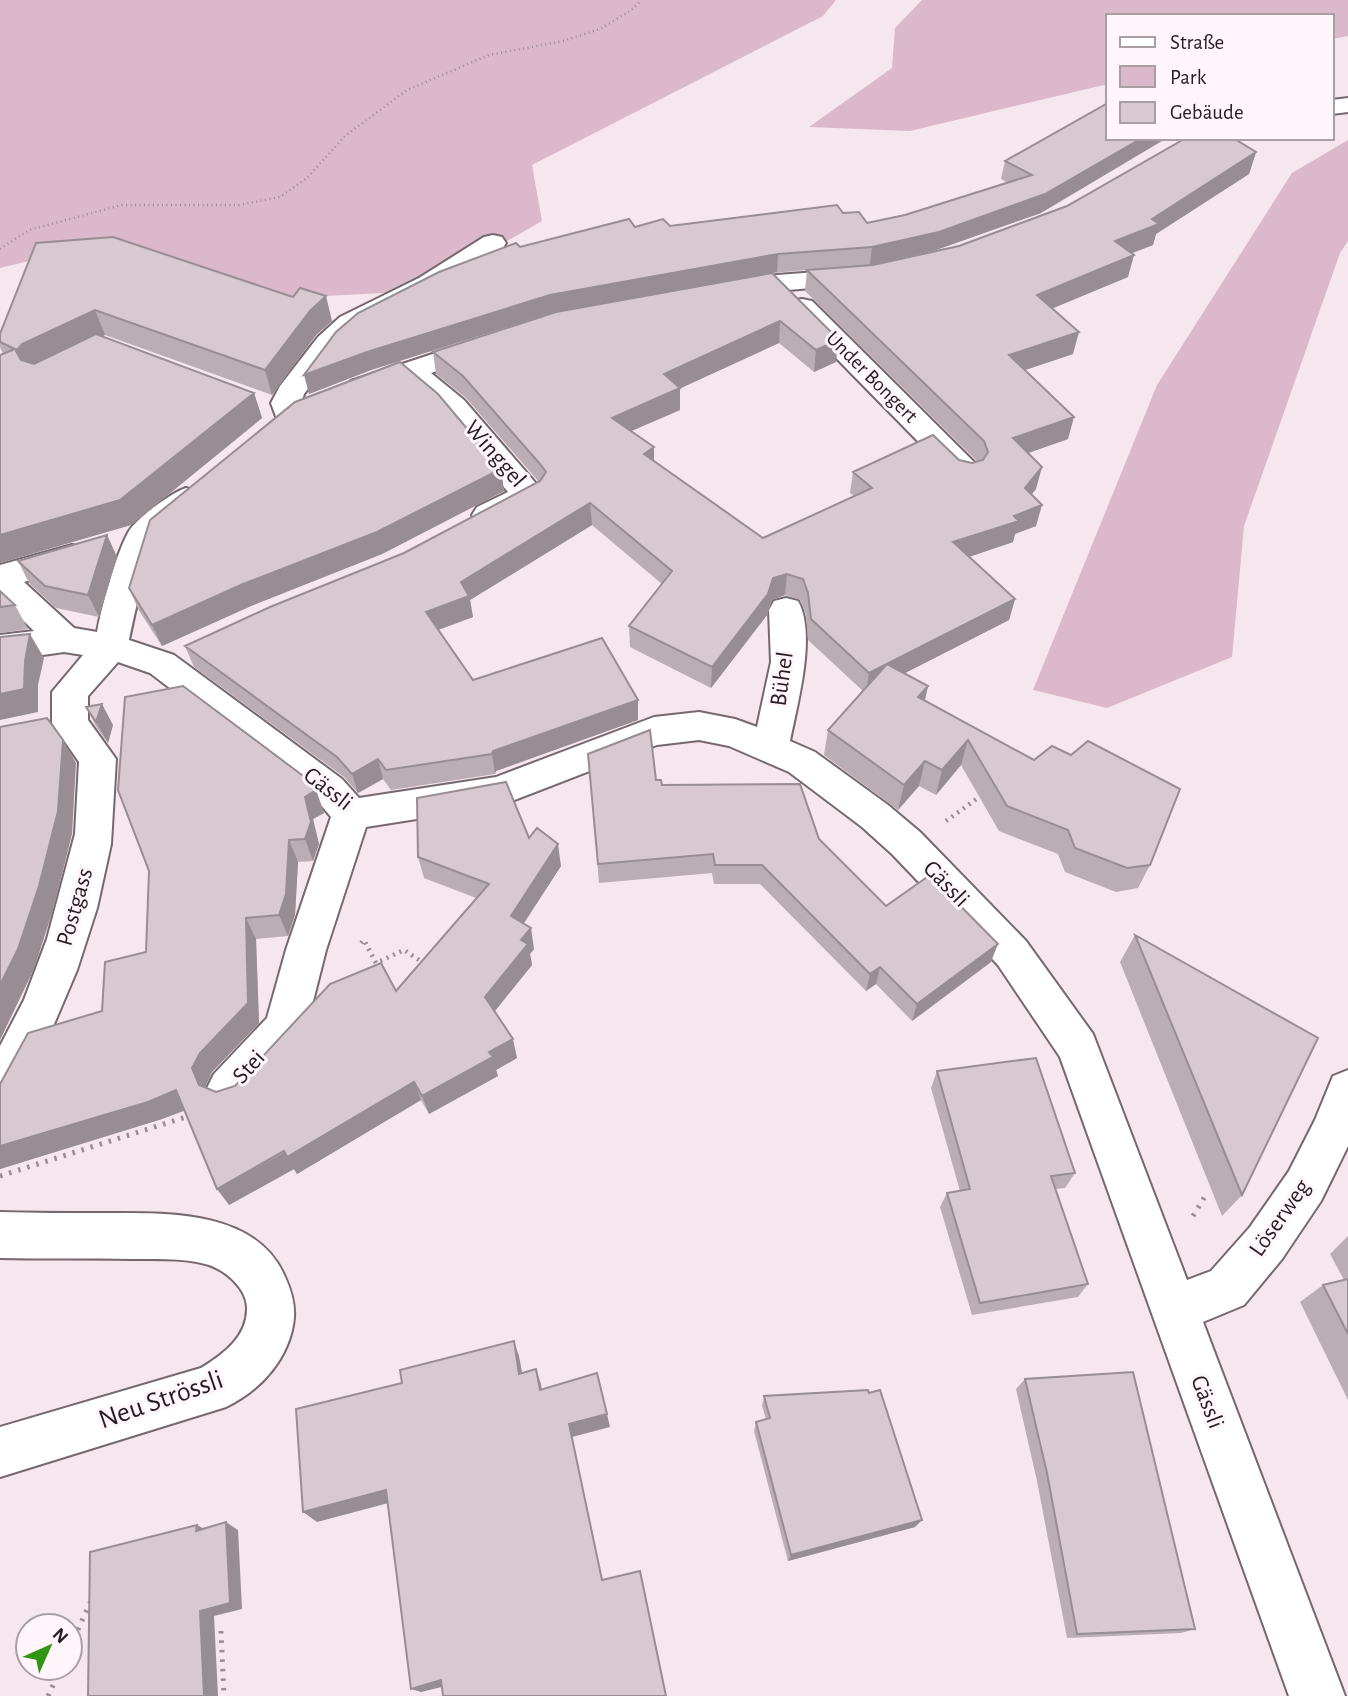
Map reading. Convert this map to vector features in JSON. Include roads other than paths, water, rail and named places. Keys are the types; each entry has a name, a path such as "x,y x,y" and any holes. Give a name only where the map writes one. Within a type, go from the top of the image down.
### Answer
{"street":[{"path":"302,412 286,403 290,392 328,343 350,323 429,284 493,243"},
{"path":"703,296 778,283 882,273"},
{"name":"Under Bongert","path":"778,283 965,472"},
{"path":"254,401 302,412 409,370 513,337"},
{"name":"Winggel","path":"409,370 454,407 529,494 468,526"},
{"path":"0,578 143,536 203,484"},
{"path":"111,647 117,614 143,536"},
{"path":"0,578 64,639"},
{"name":"Bühel","path":"771,746 788,662 786,610"},
{"name":"Gässli","path":"0,648 64,639 178,657 328,789 351,814 499,791 653,730 699,726 735,733 771,746 802,762 875,816 911,847 1012,953 1078,1048 1317,1696"},
{"name":"Postgass","path":"0,1087 26,1043 69,940 93,842 98,759 52,726 70,692 111,647"},
{"name":"Stei","path":"229,1088 283,1030 351,814"},
{"name":"Löserweg","path":"1173,1310 1227,1288 1266,1244 1305,1186 1334,1128 1348,1090"},
{"name":"Neu Strössli","path":"0,1235 168,1237 214,1244 245,1259 255,1269 264,1283 271,1307 270,1324 262,1343 242,1370 226,1382 209,1390 0,1452"}]}
